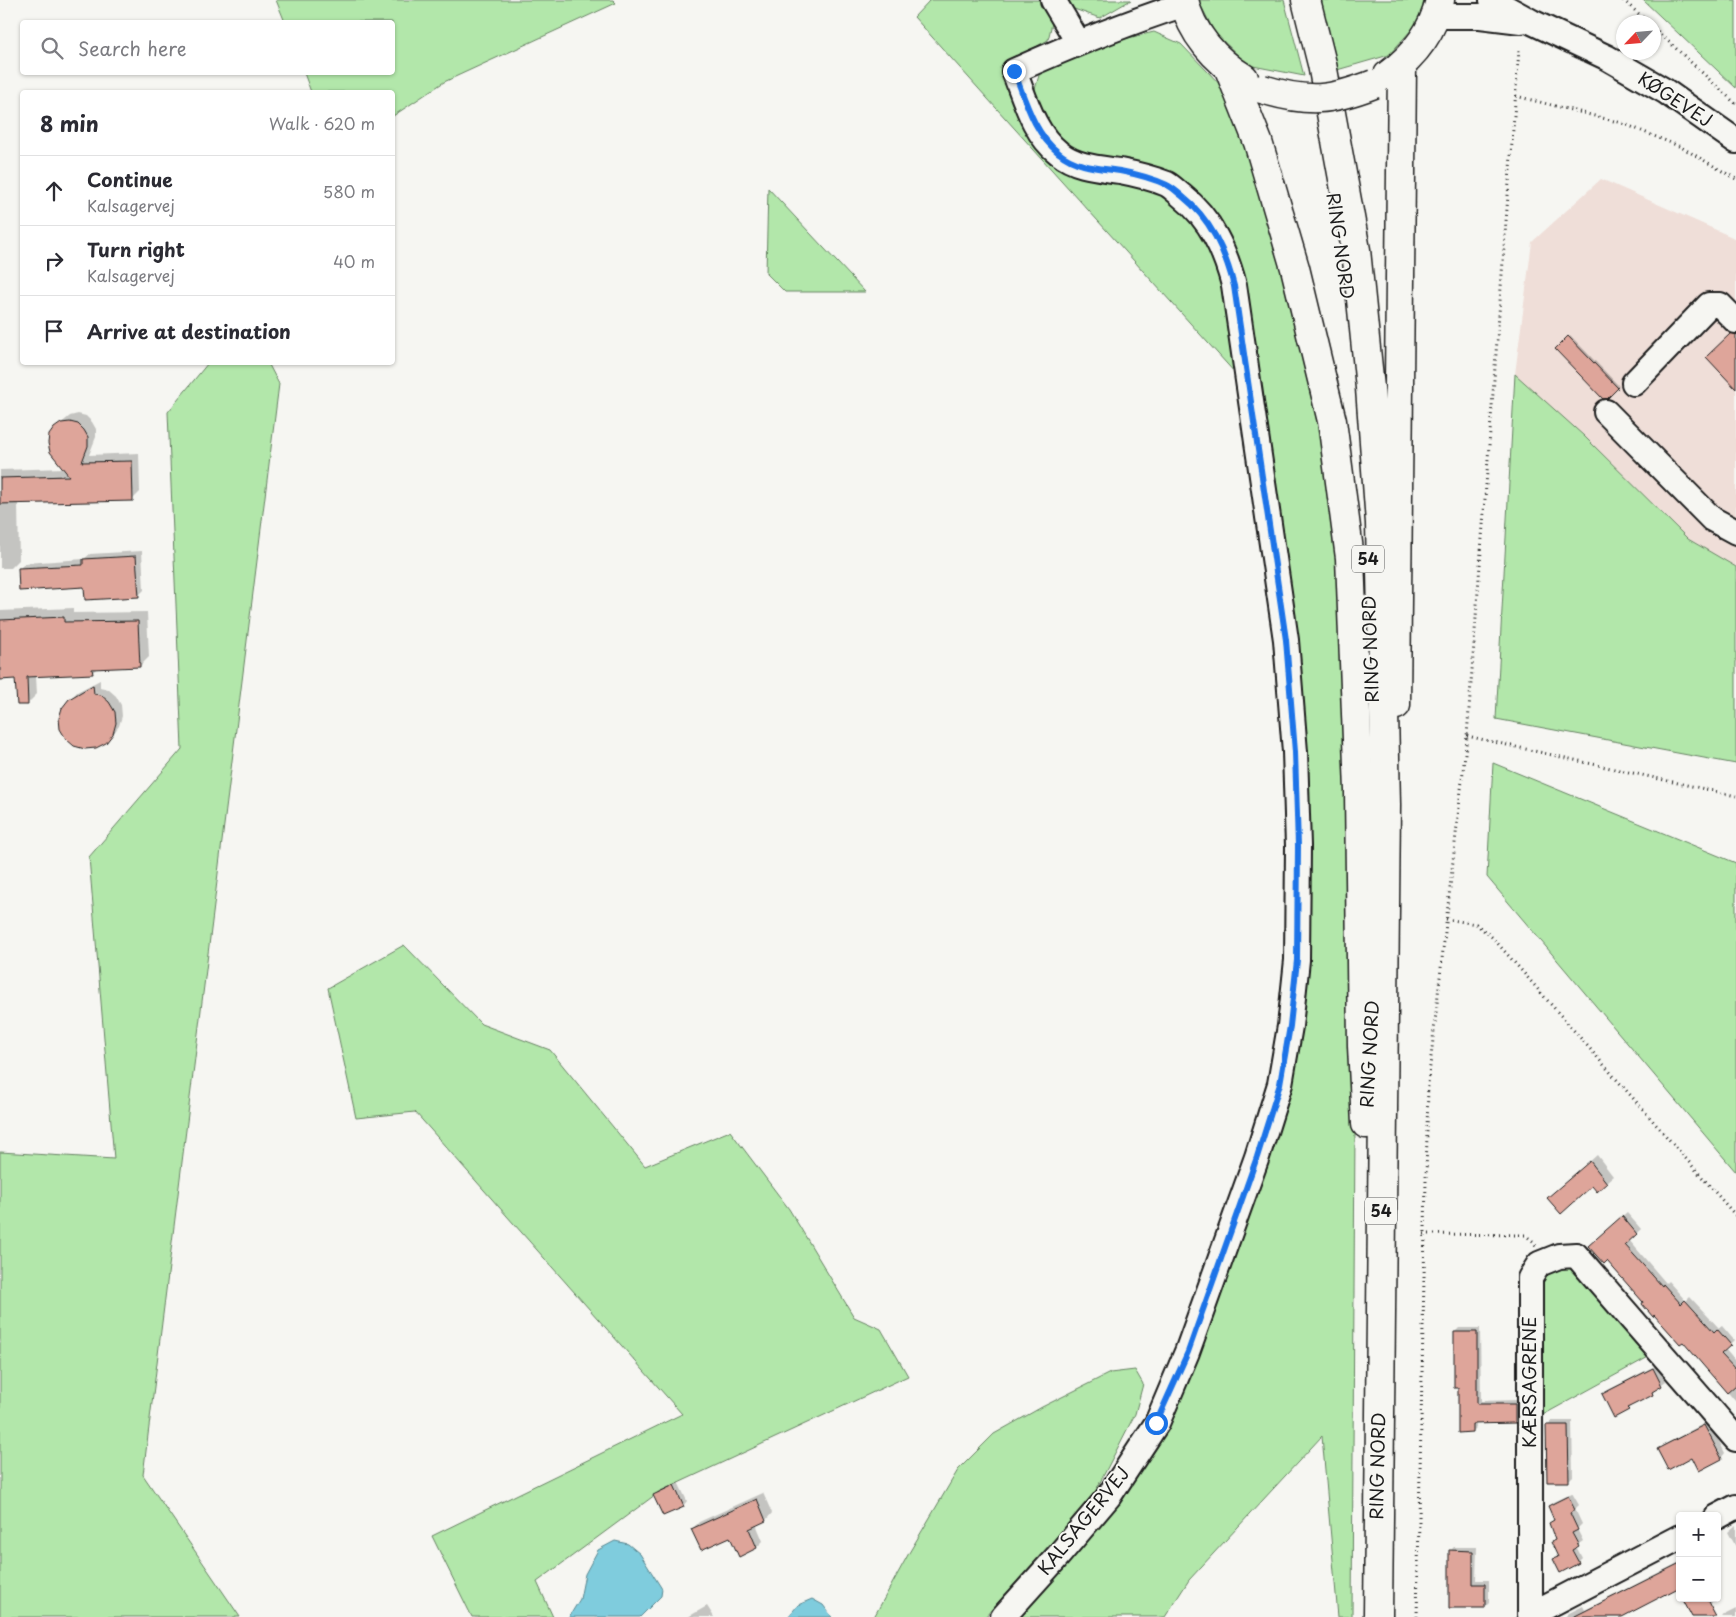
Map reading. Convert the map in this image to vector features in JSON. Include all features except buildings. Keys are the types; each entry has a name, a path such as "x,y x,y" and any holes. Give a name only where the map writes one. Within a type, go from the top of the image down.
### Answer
{"main road":[{"name":"RING NORD","path":"1294,0 1310,65 1343,250 1358,388 1367,524 1375,805 1372,1013 1366,1124"},
{"name":"54","path":"1306,0 1322,64 1356,250 1370,388 1380,523 1386,805"},
{"path":"1185,2 1195,28 1210,50 1228,69 1262,89 1290,97 1319,99 1347,95 1374,84 1402,65 1427,34 1438,8"},
{"path":"1386,805 1396,767 1402,65"},
{"path":"1228,69 1258,142 1295,268 1332,421 1350,558 1358,791 1362,1046 1366,1124"},
{"name":"RING NORD","path":"1378,1617 1386,805"},
{"name":"54","path":"1363,1617 1366,1124"}],"street":[{"path":"1053,0 1078,42"},
{"name":"KØGEVEJ","path":"1492,0 1532,22 1606,57 1665,91 1736,142"},
{"name":"KALSAGERVEJ","path":"1003,1617 1109,1496 1156,1423 1188,1352 1257,1157 1280,1084 1290,1026 1297,960 1298,837 1295,752 1286,640 1234,286 1227,258 1214,231 1196,206 1168,185 1137,174 1077,164 1058,153 1044,137 1031,115 1014,71 1078,42 1185,2"},
{"name":"KØGEVEJ","path":"1438,8 1480,16 1532,22"},
{"path":"1634,383 1709,305 1720,305 1736,321"},
{"path":"1606,412 1712,519 1736,532"},
{"path":"1544,1262 1559,1256 1576,1255 1736,1439"},
{"name":"KÆRSAGRENE","path":"1544,1262 1539,1264 1530,1278 1530,1615 1676,1539"},
{"path":"1721,1515 1736,1507"}],"path":[{"path":"1623,0 1640,15"},
{"path":"1661,34 1736,104"},
{"path":"1417,1617 1428,1084 1467,736 1520,50"},
{"path":"1516,96 1622,123 1681,147 1736,179"},
{"path":"1467,736 1736,796"},
{"path":"1446,919 1476,924 1494,938 1736,1216"},
{"path":"1424,1234 1525,1235 1534,1242 1544,1262"}],"shaded area":[{"path":"1601,179 1736,240 1736,567 1688,539 1515,374 1532,242"}],"green space":[{"path":"276,0 613,0 616,3 444,82 395,115 395,90 310,90 305,75 395,75 395,20 284,20"},
{"path":"930,0 1041,0 1053,19 1048,40 1000,67 1034,136 1163,191 1191,213 1228,284 1236,374 914,17"},
{"path":"1066,0 1131,0 1100,18 1071,8"},
{"path":"1198,0 1284,0 1304,76 1248,65 1215,33"},
{"path":"1320,0 1424,0 1420,20 1389,55 1337,70"},
{"path":"1643,0 1736,0 1736,88 1661,15"},
{"path":"1154,32 1181,44 1233,98 1252,144 1324,424 1343,564 1355,1126 1352,1617 1338,1617 1322,1436 1189,1580 1165,1617 1010,1617 1114,1499 1289,1083 1305,958 1243,285 1201,201 1080,157 1049,132 1033,96 1040,72 1098,45"},
{"path":"768,188 865,292 785,292 766,273"},
{"path":"206,365 269,365 279,384 143,1475 240,1617 0,1617 0,1152 114,1159 89,857 182,749 168,412"},
{"path":"1515,374 1584,436 1688,539 1736,567 1736,764 1496,719"},
{"path":"1493,763 1736,863 1736,1172 1487,877"},
{"path":"404,945 481,1024 550,1050 645,1166 730,1131 789,1209 854,1317 881,1329 908,1376 659,1492 537,1582 553,1617 472,1617 432,1536 682,1414 415,1112 356,1118 328,988"},
{"path":"1573,1264 1652,1355 1541,1416 1536,1282 1544,1269"},
{"path":"1135,1370 1143,1384 1135,1414 1093,1496 985,1617 874,1617 958,1470 994,1434 1042,1407 1110,1373"}],"water":[{"path":"615,1541 628,1544 640,1554 662,1589 661,1596 640,1617 569,1617 580,1599 585,1574 598,1550"},
{"path":"812,1599 823,1605 832,1617 788,1617 798,1605"}],"route":[{"path":"1014,71 1031,115 1044,137 1058,153 1077,164 1137,174 1168,185 1196,206 1214,231 1227,258 1234,286 1286,640 1295,752 1298,846 1297,960 1290,1026 1280,1084 1257,1157 1188,1352 1156,1423"}]}
